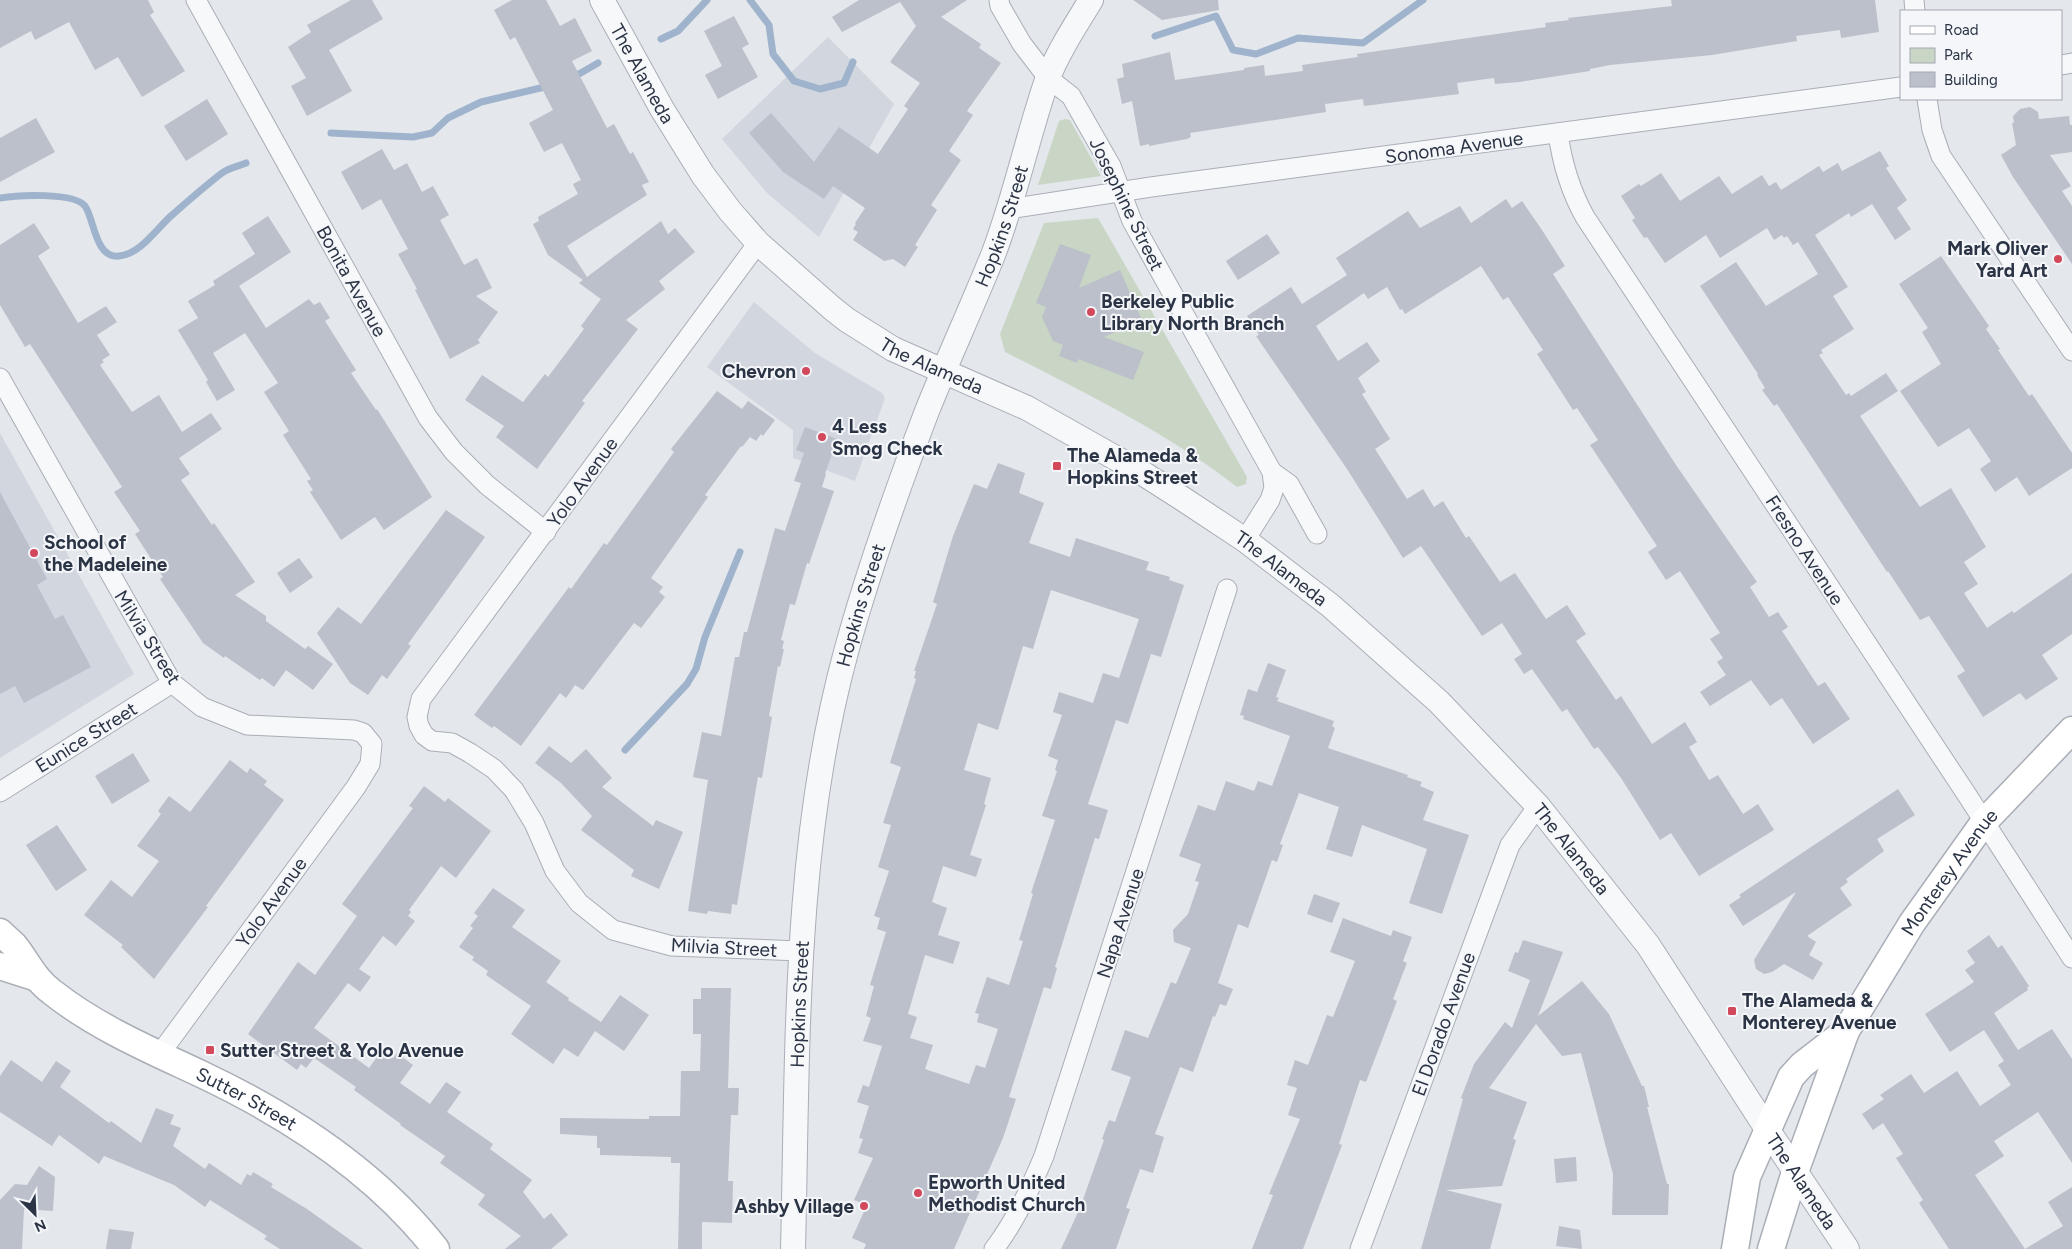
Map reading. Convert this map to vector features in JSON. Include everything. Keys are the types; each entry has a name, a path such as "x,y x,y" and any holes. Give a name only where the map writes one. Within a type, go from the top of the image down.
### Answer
{"main road":[{"name":"Monterey Avenue","path":"1771,1249 1795,1172 1846,1031 1912,923 1984,822 2072,730"},
{"name":"Sutter Street","path":"0,932 14,945 37,978 51,992 86,1015 159,1055 281,1115 331,1150 390,1198 418,1226 436,1249"},
{"name":"Sutter Street","path":"0,966 37,978"},
{"name":"Monterey Avenue","path":"1735,1249 1748,1177 1767,1129 1791,1077 1802,1065 1846,1031"}],"street":[{"name":"Bonita Avenue","path":"196,0 428,418 454,452 487,485 546,532"},
{"name":"Josephine Street","path":"999,0 1000,6 1022,44 1048,78 1071,96 1111,166 1132,221 1272,472 1289,484 1317,534"},
{"name":"Hopkins Street","path":"793,1249 800,951 810,842 829,728 845,654 872,564 928,410 994,251 1048,78 1064,45 1091,0"},
{"name":"The Alameda","path":"606,8 662,109 703,175 730,211 758,243 847,320 893,349 1027,408 1060,425 1144,474 1245,540 1331,606 1439,702 1538,806 1648,945 1847,1249"},
{"name":"Sonoma Avenue","path":"1008,210 1121,192 1900,87"},
{"path":"1927,100 1932,130 1941,156 2072,351"},
{"name":"Fresno Avenue","path":"1558,133 1563,166 1576,200 1585,217 2072,958"},
{"name":"Yolo Avenue","path":"419,726 417,717 421,699 758,243"},
{"name":"Milvia Street","path":"0,378 172,683 202,707 247,725 354,730 363,733 372,744"},
{"path":"1245,540 1272,494 1274,488 1272,472"},
{"name":"Napa Avenue","path":"994,1249 1011,1226 1030,1191 1044,1156 1228,589"},
{"name":"Eunice Street","path":"0,792 172,683"},
{"name":"Milvia Street","path":"419,726 424,735 432,740 452,743 494,769 514,790 534,822 555,871 579,903 613,930 672,946 800,951"},
{"name":"Yolo Avenue","path":"159,1055 356,787 370,764 372,744"},
{"name":"El Dorado Avenue","path":"1360,1249 1510,845 1538,806"}],"shaded area":[{"path":"828,37 894,104 819,237 767,193 722,139"},
{"path":"754,302 815,353 882,393 885,398 855,481 793,458 793,430 707,367"},
{"name":"School of the Madeleine","path":"0,433 134,674 0,758"}],"green space":[{"path":"1070,120 1101,176 1038,185 1059,121"},
{"path":"1098,218 1247,477 1246,484 1237,487 1182,448 1124,414 1005,352 1000,334 1044,223"}],"building":[{"path":"0,0 148,0 154,12 150,15 185,71 142,97 118,57 95,70 69,22 35,40 31,31 0,48"},
{"path":"351,0 372,0 383,19 329,50 352,91 307,116 291,86 306,78 288,47 311,32 307,25"},
{"path":"512,0 546,0 560,26 575,18 592,51 572,61 607,128 614,124 630,154 633,152 649,182 642,185 647,195 567,246 587,277 661,221 668,234 675,228 695,252 659,281 665,289 626,320 638,329 582,401 585,403 537,469 496,437 504,426 465,400 482,375 523,402 545,374 548,377 584,329 581,326 601,299 579,283 583,280 548,255 533,224 539,221 538,217 578,194 573,184 581,180 562,143 544,152 529,123 553,110 515,37 510,40 494,10"},
{"path":"859,0 967,0 941,17 981,44 979,48 1001,63 967,111 973,115 949,151 961,160 931,205 937,210 915,245 918,247 905,267 893,259 884,261 853,240 858,232 853,229 855,223 865,208 833,186 824,199 783,172 749,133 771,113 814,162 839,127 878,154 908,109 904,106 920,83 890,62 916,26 900,2 842,32 832,17"},
{"path":"1133,0 1218,0 1219,10 1162,20"},
{"path":"1671,0 1875,0 1879,32 1841,38 1840,30 1796,36 1797,41 1712,55 1610,65 1590,69 1590,71 1520,82 1495,84 1494,78 1457,83 1459,94 1364,106 1363,99 1325,104 1326,112 1190,133 1191,137 1187,139 1149,146 1149,144 1140,146 1132,101 1122,104 1117,79 1124,77 1122,64 1170,52 1175,80 1244,70 1244,68 1264,65 1265,76 1303,71 1302,65 1358,57 1357,54 1546,27 1545,23 1569,20 1568,18 1672,6"},
{"path":"734,16 749,44 742,48 758,77 718,99 705,75 722,66 704,31"},
{"path":"207,99 228,134 186,161 164,126"},
{"path":"2030,107 2038,112 2039,119 2069,116 2070,125 2072,125 2072,152 2050,155 2071,186 2062,191 2072,206 2072,264 2013,177 2001,155 2016,145 2012,123 2014,123 2013,116 2020,109"},
{"path":"36,118 55,152 0,182 0,138"},
{"path":"382,149 394,170 407,163 422,192 433,186 449,215 440,220 464,265 477,258 492,288 476,296 498,312 478,340 480,343 450,359 398,254 408,249 381,199 362,210 341,172"},
{"path":"1880,151 1889,166 1886,168 1907,200 1897,208 1911,229 1895,240 1872,204 1851,217 1849,213 1815,235 1848,287 1833,296 1854,329 1821,350 1823,353 1819,355 1846,395 1849,393 1851,396 1886,373 1898,391 1860,416 1920,507 1951,488 1986,547 1964,562 1978,584 1964,593 1987,628 2012,611 2014,613 2072,573 2072,634 2042,655 2058,679 2026,700 2020,693 1983,717 1957,676 1965,671 1929,616 1920,620 1777,404 1774,406 1762,390 1765,388 1758,374 1700,286 1736,262 1766,306 1818,274 1798,242 1793,245 1787,236 1784,238 1782,235 1774,240 1767,228 1720,258 1706,235 1665,263 1647,237 1644,238 1632,220 1635,218 1621,196 1661,173 1680,201 1719,176 1732,194 1762,175 1769,186 1776,182 1781,190 1819,166 1823,172 1838,163 1842,171"},
{"path":"1506,199 1512,208 1522,201 1542,230 1565,266 1553,274 1676,465 1757,582 1750,587 1769,617 1778,612 1788,627 1782,631 1818,686 1825,682 1850,719 1813,744 1782,698 1770,706 1751,680 1710,706 1700,692 1726,675 1717,662 1723,658 1710,639 1720,633 1680,571 1666,580 1648,552 1657,546 1590,445 1598,440 1577,408 1573,410 1537,354 1543,350 1508,297 1503,300 1481,266 1405,314 1402,309 1400,310 1387,287 1368,299 1364,293 1316,326 1338,361 1367,342 1380,361 1358,378 1366,392 1362,394 1390,439 1375,449 1407,499 1423,489 1434,507 1443,501 1466,538 1469,536 1500,582 1515,573 1546,619 1567,605 1586,634 1576,641 1616,700 1621,696 1652,744 1685,722 1697,742 1689,747 1709,780 1718,775 1743,814 1758,804 1774,830 1699,876 1671,833 1660,840 1621,778 1598,747 1594,749 1567,709 1562,712 1532,669 1524,674 1514,659 1522,654 1502,623 1482,636 1421,546 1403,558 1347,469 1256,336 1259,335 1247,316 1291,287 1302,304 1347,275 1336,258 1408,211 1420,228 1460,206 1471,223"},
{"path":"268,216 291,252 239,286 266,328 309,299 314,305 320,302 330,318 325,321 356,370 351,373 377,409 432,497 384,530 375,517 341,540 310,492 313,490 307,481 311,479 283,435 289,431 264,392 278,383 245,333 213,353 235,390 217,401 206,382 208,380 178,330 198,318 188,301 215,285 213,281 255,254 242,233"},
{"path":"34,223 50,248 38,256 78,323 106,306 117,322 97,335 110,355 102,360 104,362 100,365 132,412 159,395 182,432 211,413 222,429 179,458 190,474 181,480 255,582 235,595 266,616 266,621 305,649 308,646 333,664 313,690 286,670 274,687 262,678 260,680 225,656 224,658 203,643 160,579 163,577 135,534 140,531 114,492 122,487 30,344 25,347 0,305 0,245"},
{"path":"1267,234 1280,253 1238,280 1226,261"},
{"name":"Berkeley Public Library North Branch","path":"1060,244 1091,255 1079,288 1120,270 1142,320 1104,337 1144,352 1133,380 1078,359 1077,363 1059,356 1063,345 1053,341 1042,317 1046,307 1036,303"},
{"path":"1941,256 1989,326 1986,329 2000,349 1998,350 2029,396 2032,394 2072,453 2072,468 2029,496 2017,477 1995,492 1980,469 1991,461 1969,428 1938,447 1900,391 1941,364 1922,332 1928,328 1899,284"},
{"path":"717,391 742,409 748,401 775,420 763,436 761,434 756,441 750,437 741,446 705,495 708,497 651,578 663,587 659,592 665,597 641,628 634,623 583,690 575,685 566,698 560,693 521,746 494,726 492,728 474,715 569,587 571,589 604,543 607,545 674,452 671,449"},
{"path":"805,427 837,439 822,487 834,491 809,564 807,563 795,605 790,604 781,640 784,641 782,649 784,649 780,667 778,666 769,716 772,717 762,778 758,777 737,905 732,904 731,914 708,911 707,914 688,911 708,780 693,777 702,732 721,736 735,657 739,657 744,632 747,632 775,528 785,531 801,483 794,481 804,453 796,450"},
{"path":"998,463 1025,473 1019,493 1044,503 1029,543 1070,557 1076,538 1149,562 1146,570 1170,577 1169,580 1184,585 1161,657 1151,654 1128,724 1116,720 1088,804 1108,810 1099,839 1095,838 1055,967 1057,968 1051,989 1044,987 1009,1097 1016,1099 1003,1138 954,1249 864,1249 866,1244 852,1238 867,1205 854,1200 873,1158 858,1153 863,1139 859,1138 869,1106 857,1102 863,1085 869,1087 882,1046 863,1041 871,1018 866,1016 874,986 870,985 886,932 877,929 880,918 874,916 889,871 878,867 891,825 883,823 901,767 890,763 916,679 914,678 916,671 914,671 937,604 933,602 953,536 974,484 987,489","holes":["1051,590 1139,619 1119,678 1103,673 1093,703 1059,692 1053,712 1062,715 1048,756 1058,760 1055,770 1057,771 1042,816 1055,820 1031,893 1033,894 1019,940 1023,941 1009,985 987,977 975,1013 979,1014 977,1022 998,1029 985,1068 976,1065 969,1084 925,1069 933,1045 910,1038 917,1017 908,1014 925,955 953,964 960,942 938,935 947,908 932,902 943,866 976,877 982,859 970,855 986,805 984,804 991,778 964,770 978,723 998,730 1023,646 1033,649"]},
{"path":"0,492 47,579 37,585 55,619 63,615 91,667 24,703 15,686 0,694"},
{"path":"446,510 485,537 408,644 411,646 387,679 382,675 368,695 350,683 317,633 338,607 361,624"},
{"path":"299,558 313,577 290,593 277,573"},
{"path":"1268,663 1286,670 1276,697 1279,698 1277,701 1334,721 1332,726 1335,728 1328,748 1408,775 1407,777 1422,782 1420,786 1434,792 1423,820 1469,835 1442,914 1409,903 1427,849 1362,825 1352,857 1326,849 1339,807 1299,793 1280,844 1283,845 1277,862 1272,860 1248,928 1238,924 1218,983 1233,989 1226,1006 1220,1004 1215,1017 1213,1016 1193,1072 1180,1067 1155,1134 1164,1137 1153,1173 1140,1169 1126,1208 1130,1209 1116,1249 1061,1249 1080,1208 1104,1140 1102,1139 1109,1120 1115,1122 1131,1077 1111,1070 1125,1030 1148,1038 1171,982 1176,984 1191,948 1174,942 1173,930 1188,914 1199,882 1195,881 1201,864 1179,856 1198,805 1215,811 1226,781 1254,791 1258,781 1272,786 1290,736 1243,719 1244,716 1240,715 1248,689 1257,692"},
{"path":"549,746 571,763 586,749 612,778 602,787 653,826 656,820 683,832 659,889 631,876 634,870 581,830 592,816 561,783 535,763"},
{"path":"133,753 150,781 112,804 95,776"},
{"path":"230,760 247,773 250,768 267,781 264,785 284,800 154,979 121,947 123,945 84,915 111,880 132,897 159,861 137,846 161,814 158,811 169,796 190,812"},
{"path":"424,786 445,802 448,798 491,831 456,878 441,866 409,910 411,912 408,916 415,921 396,946 383,936 359,969 371,977 360,992 348,983 314,1028 369,1068 382,1050 393,1058 397,1053 413,1065 400,1083 430,1104 446,1082 461,1092 447,1112 493,1144 490,1149 532,1180 523,1192 544,1219 551,1213 568,1235 551,1249 505,1249 521,1236 478,1205 485,1195 440,1163 445,1156 400,1125 354,1090 356,1087 314,1058 306,1068 301,1064 297,1070 248,1034 298,962 315,975 357,916 342,904 413,808 409,806"},
{"path":"1898,789 1915,815 1877,839 1884,851 1846,879 1848,882 1840,888 1852,905 1807,936 1816,942 1809,955 1823,963 1813,980 1784,964 1772,972 1764,974 1756,969 1754,960 1796,892 1743,926 1729,905 1741,897 1739,895"},
{"path":"57,825 87,870 56,891 26,845"},
{"path":"493,888 525,910 512,927 561,961 546,982 569,998 568,1000 601,1022 620,995 649,1015 624,1051 595,1031 578,1057 564,1048 553,1064 511,1034 531,1006 486,975 488,971 472,960 474,957 459,947 473,928 470,926 478,916 474,913"},
{"path":"1314,894 1340,903 1332,923 1307,914"},
{"path":"1343,918 1391,936 1393,930 1412,937 1403,961 1407,963 1393,999 1397,1001 1366,1082 1360,1080 1339,1144 1342,1145 1303,1249 1252,1249 1273,1195 1269,1194 1300,1119 1288,1115 1297,1088 1287,1085 1295,1060 1308,1065 1327,1015 1333,1017 1355,961 1330,952"},
{"path":"1989,935 1998,948 2002,945 2029,986 2028,990 1994,1013 2018,1050 2052,1029 2072,1059 2072,1163 2038,1112 1994,1141 2004,1156 1975,1175 2025,1249 1949,1249 1919,1203 1923,1200 1896,1158 1903,1154 1883,1123 1873,1130 1862,1114 1884,1099 1880,1095 1911,1074 1924,1093 1957,1071 1980,1106 2011,1085 1998,1065 2004,1061 1984,1030 1950,1052 1925,1014 1974,982 1965,970 1975,963 1967,951"},
{"path":"1523,940 1563,952 1538,1016 1582,981 1609,1014 1642,1086 1644,1086 1649,1107 1647,1107 1667,1184 1669,1184 1668,1215 1612,1215 1613,1174 1581,1053 1562,1056 1536,1024 1489,1088 1527,1102 1513,1139 1516,1140 1502,1186 1446,1190 1502,1204 1490,1249 1421,1249 1463,1099 1461,1098 1474,1064 1505,1022 1512,1028 1530,980 1508,971 1515,952 1518,953"},
{"path":"701,988 731,988 728,1088 739,1088 738,1115 731,1115 728,1181 733,1181 732,1223 702,1222 702,1249 678,1249 680,1163 671,1163 671,1157 600,1155 600,1148 597,1148 597,1136 560,1134 560,1118 649,1119 649,1116 680,1116 681,1071 700,1071 701,1034 693,1034 693,999 701,999"},
{"path":"11,1060 42,1082 56,1061 71,1071 60,1087 109,1123 111,1121 141,1143 156,1108 174,1115 170,1124 181,1128 173,1146 205,1169 209,1163 241,1185 247,1174 251,1176 253,1172 273,1184 271,1187 307,1209 363,1249 280,1249 264,1239 267,1236 210,1200 205,1207 174,1185 104,1156 99,1164 59,1135 52,1146 0,1112 0,1076"},
{"path":"1576,1157 1577,1181 1556,1183 1554,1159"},
{"path":"39,1166 55,1177 53,1211 24,1209 22,1249 0,1249 0,1200 15,1184 27,1185"},
{"path":"2072,1187 2072,1249 2025,1249 2063,1226 2048,1202"},
{"path":"1559,1226 1580,1230 1582,1249 1556,1246"},
{"path":"109,1229 134,1232 131,1249 106,1249"}],"waterway":[{"path":"661,39 678,31 707,0"},
{"path":"750,0 769,25 773,54 794,81 820,89 844,83 853,62"},
{"path":"1155,36 1216,16 1233,50 1256,54 1298,38 1363,43 1423,0"},
{"path":"572,78 598,63"},
{"path":"331,133 413,137 432,133 448,118 481,102 549,86"},
{"path":"0,198 45,196 69,198 79,202 85,206 88,212 100,245 111,255 119,256 134,251 141,246 172,215 222,173 230,168 246,163"},
{"path":"625,750 687,684 696,669 705,637 740,552"}],"place":[{"name":"Mark Oliver Yard Art","path":"2058,259"},
{"name":"Berkeley Public Library North Branch","path":"1091,312"},
{"name":"Chevron","path":"806,371"},
{"name":"4 Less Smog Check","path":"822,437"},
{"name":"The Alameda & Hopkins Street","path":"1057,466"},
{"name":"School of the Madeleine","path":"34,553"},
{"name":"The Alameda & Monterey Avenue","path":"1732,1011"},
{"name":"Sutter Street & Yolo Avenue","path":"210,1050"},
{"name":"Epworth United Methodist Church","path":"918,1193"},
{"name":"Ashby Village","path":"864,1206"}]}
